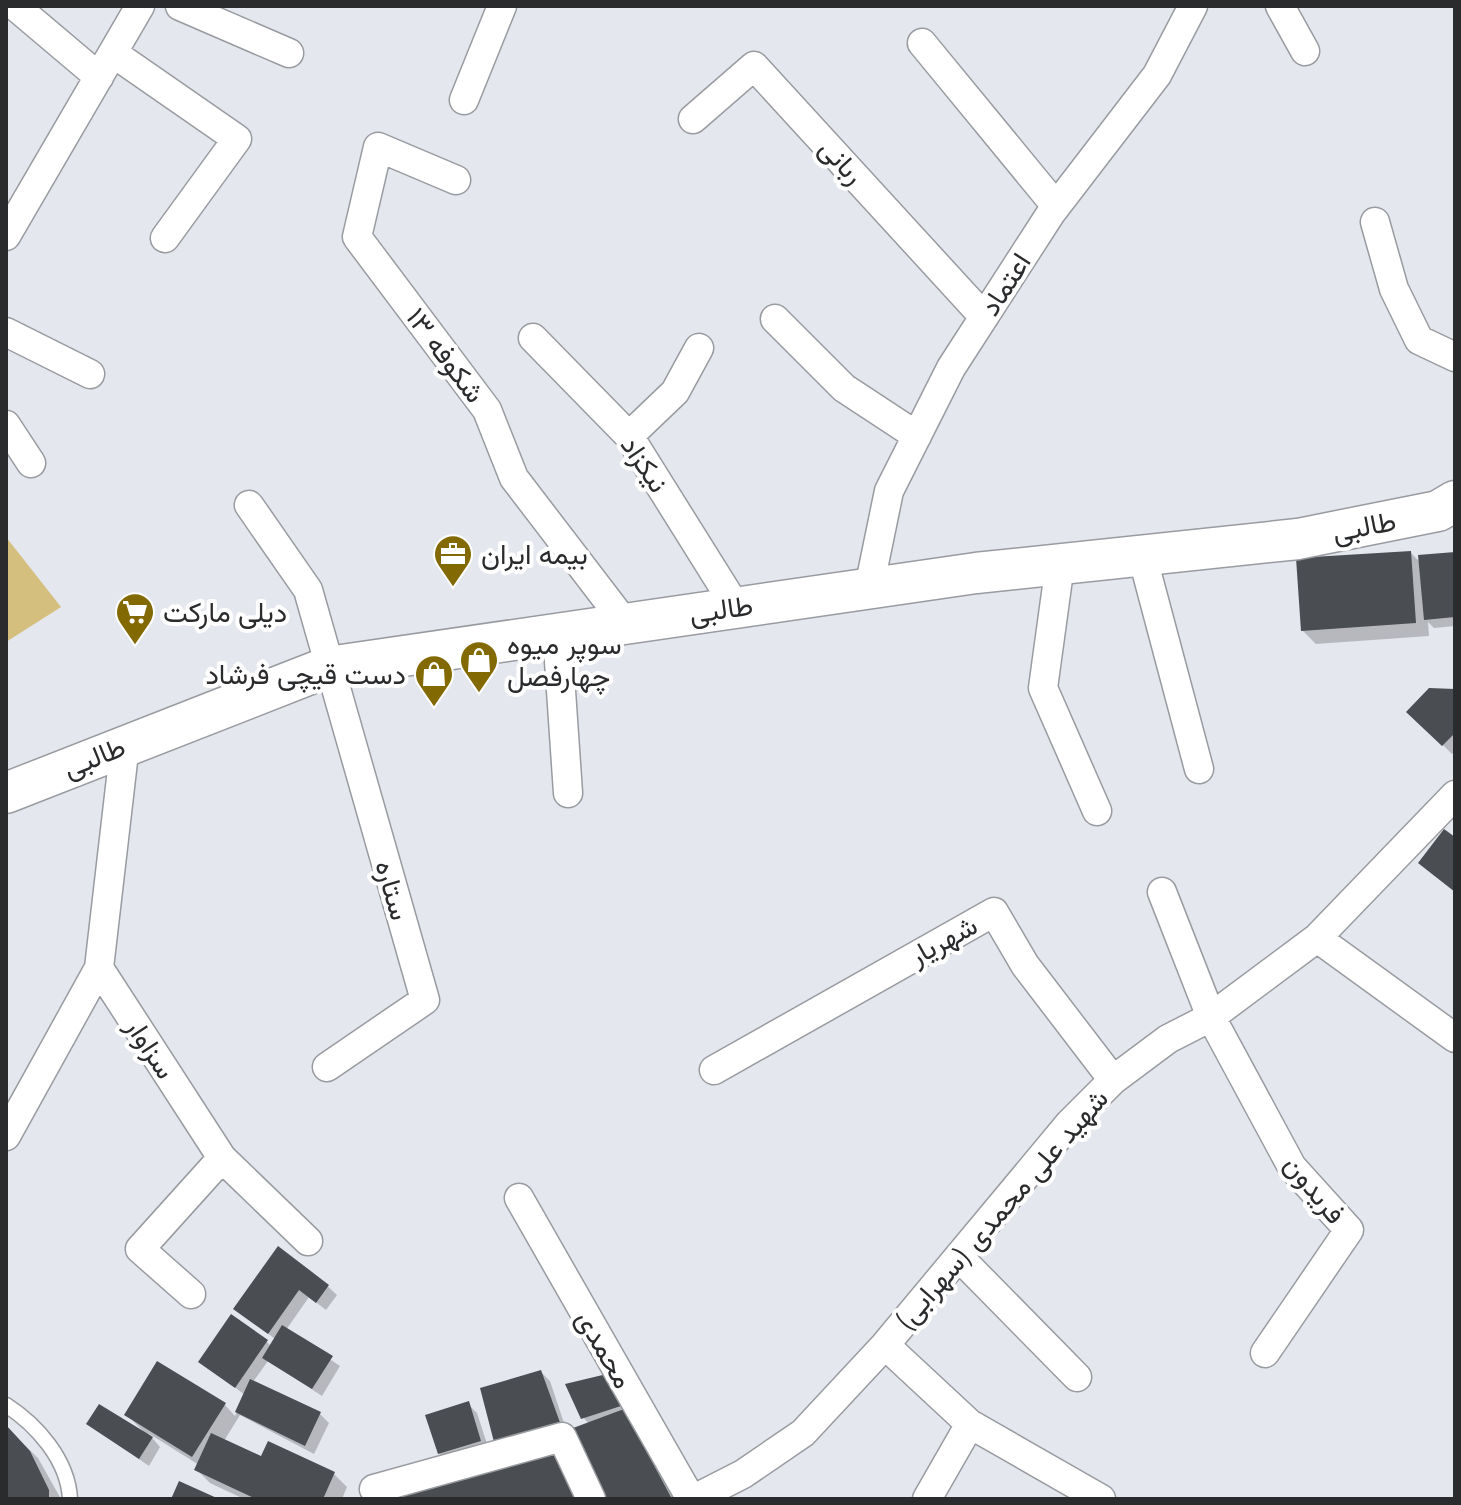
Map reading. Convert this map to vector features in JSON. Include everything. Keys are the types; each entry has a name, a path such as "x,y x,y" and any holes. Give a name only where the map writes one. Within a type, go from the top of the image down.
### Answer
{"main road":[{"name":"طالبی","path":"6,793 328,667 869,588 1298,539 1438,511 1455,501"}],"street":[{"path":"15,6 106,65 237,139 165,238"},
{"path":"6,236 140,6"},
{"path":"180,6 289,53"},
{"path":"464,100 502,6"},
{"name":"اعتماد","path":"869,588 889,491 951,368 1056,206 1157,75 1193,6"},
{"path":"1280,6 1305,51"},
{"path":"922,43 1056,206"},
{"name":"ربانی","path":"693,119 754,66 984,317"},
{"name":"شکوفه ۱۳","path":"456,180 378,147 357,237 487,410 514,478 625,623"},
{"path":"1375,222 1394,289 1419,340 1455,357"},
{"path":"775,319 844,388 917,436"},
{"path":"6,332 90,374"},
{"name":"نیکزاد","path":"533,338 629,436 736,607"},
{"path":"629,436 675,392 699,348"},
{"path":"6,425 31,463"},
{"path":"249,505 308,590 328,667"},
{"path":"1142,555 1199,769"},
{"path":"1060,564 1043,688 1097,811"},
{"path":"557,632 568,793"},
{"name":"ستاره","path":"327,1067 425,1000 328,667"},
{"path":"6,1136 99,968 125,744"},
{"name":"شهید علی محمدی (سهرابی)","path":"693,1499 743,1474 803,1433 960,1258 1069,1124 1113,1080 1168,1039 1211,1017 1317,938 1455,795"},
{"path":"1162,892 1211,1017"},
{"name":"شهریار","path":"714,1070 994,912 1025,965 1113,1080"},
{"path":"1317,938 1455,1038"},
{"name":"سزاوار","path":"99,968 222,1158 308,1241"},
{"name":"فریدون","path":"1211,1017 1292,1167 1349,1230 1265,1353"},
{"path":"191,1294 140,1249 222,1158"},
{"name":"محمدی","path":"519,1198 693,1499"},
{"path":"960,1258 1077,1377"},
{"path":"885,1345 970,1424 1101,1499"},
{"path":"927,1499 970,1424"},
{"path":"374,1489 562,1437 591,1499"}],"lane":[{"path":"6,1405 29,1422 51,1448 70,1499"}],"shaded area":[{"path":"6,537 61,607 6,642"}],"building":[{"path":"1411,551 1416,623 1301,631 1296,558"},
{"path":"1455,552 1455,617 1424,620 1418,555"},
{"path":"1429,688 1455,689 1455,733 1442,746 1406,712"},
{"path":"1444,829 1455,837 1455,892 1418,863"},
{"path":"278,1246 329,1285 316,1303 299,1290 268,1334 233,1309"},
{"path":"231,1314 268,1340 235,1388 198,1362"},
{"path":"282,1325 333,1356 312,1389 262,1358"},
{"path":"157,1361 226,1403 192,1457 124,1415"},
{"path":"541,1370 562,1428 494,1442 480,1388"},
{"path":"611,1373 624,1405 581,1419 565,1384"},
{"path":"250,1379 321,1412 305,1446 235,1412"},
{"path":"469,1401 481,1441 438,1454 425,1415"},
{"path":"99,1404 153,1437 139,1459 86,1424"},
{"path":"624,1409 672,1499 599,1499 565,1431"},
{"path":"6,1425 30,1451 49,1490 49,1499 6,1499"},
{"path":"211,1433 261,1456 268,1441 335,1472 323,1499 256,1499 194,1470"},
{"path":"559,1452 577,1499 384,1499"},
{"path":"179,1481 219,1499 171,1499"}],"place":[{"name":"بیمه ایران","path":"453,588"},
{"name":"دیلی مارکت","path":"135,646"},
{"name":"سوپر میوه چهارفصل","path":"479,694"},
{"name":"دست قیچی فرشاد","path":"434,708"}]}
